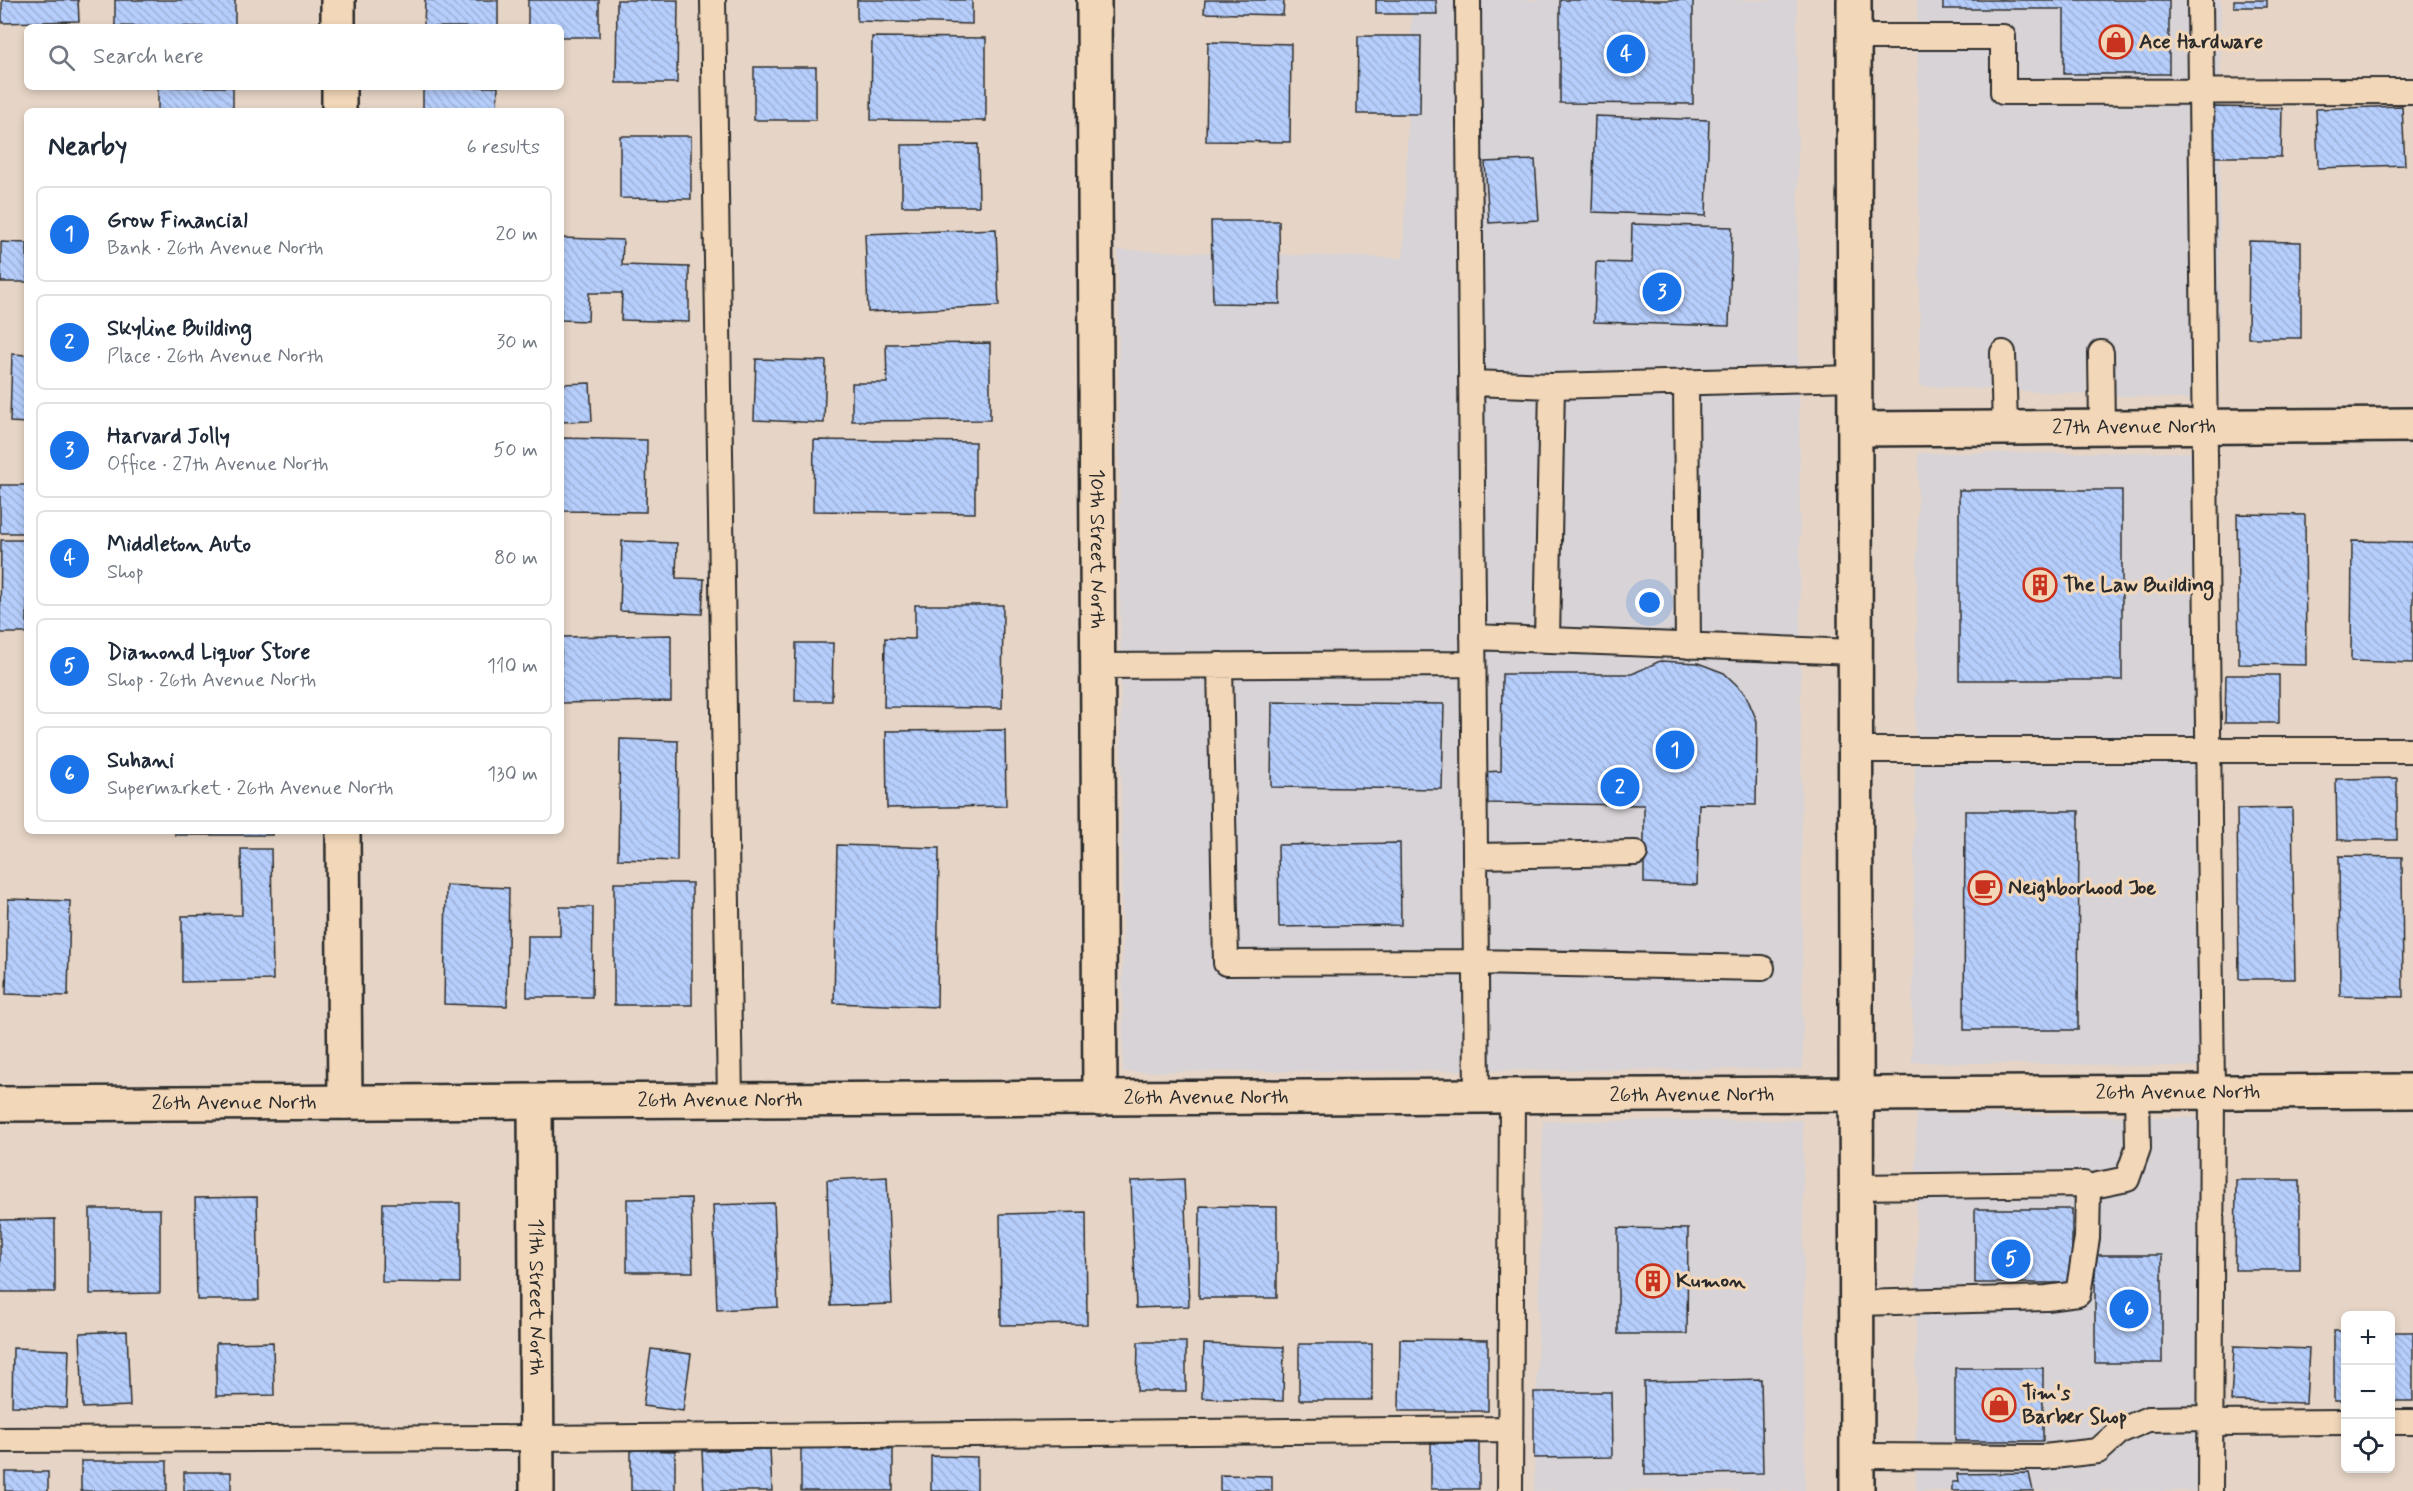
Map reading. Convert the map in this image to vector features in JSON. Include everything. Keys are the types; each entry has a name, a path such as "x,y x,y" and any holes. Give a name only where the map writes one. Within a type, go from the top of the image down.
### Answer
{"street":[{"path":"338,0 338,24"},
{"name":"10th Street North","path":"1094,0 1100,1099"},
{"path":"1854,0 1857,1491"},
{"path":"339,90 339,108"},
{"name":"27th Avenue North","path":"1855,429 2413,425"},
{"path":"343,834 345,1102"},
{"name":"26th Avenue North","path":"0,1104 2413,1091"},
{"name":"11th Street North","path":"535,1102 537,1491"}],"lane":[{"path":"713,0 730,1100"},
{"path":"1468,0 1477,1096"},
{"path":"2200,0 2212,1092 2210,1491"},
{"path":"1854,37 2003,37 2003,92 2413,91"},
{"path":"2003,353 2005,428"},
{"path":"2101,353 2102,427"},
{"path":"1472,383 1552,386 1855,378"},
{"path":"1686,382 1688,646"},
{"path":"1546,640 1552,386"},
{"path":"1473,638 1855,652"},
{"path":"1098,666 1473,664"},
{"path":"1220,665 1226,963 1475,962 1762,968"},
{"path":"1856,750 2413,750"},
{"path":"1475,856 1635,853"},
{"path":"1856,1187 2084,1184 2088,1187 2127,1179 2138,1148 2136,1093"},
{"path":"1510,1491 1512,1096"},
{"path":"1856,1303 2047,1298 2078,1294 2087,1238 2088,1187"},
{"path":"1857,1456 2044,1457 2098,1451 2120,1431 2148,1419 2341,1422"},
{"path":"2395,1422 2413,1422"},
{"path":"0,1440 537,1438 1510,1429"}],"shaded area":[{"path":"1412,0 1797,0 1803,1069 1123,1072 1118,250 1403,258"},
{"path":"1917,0 2221,0 2219,401 1920,386"},
{"path":"2219,452 2214,1067 1912,1062 1918,453"},
{"path":"1916,1113 2214,1118 2211,1491 1916,1491"},
{"path":"1803,1120 1805,1491 1534,1491 1543,1121"}],"building":[{"path":"2,0 78,0 79,21 2,23"},
{"path":"115,0 235,0 235,24 115,24"},
{"path":"425,0 498,0 498,24 424,24"},
{"path":"528,0 599,0 599,37 564,37 564,24 528,24"},
{"path":"617,0 678,0 677,83 616,83"},
{"path":"857,0 972,0 972,24 857,21"},
{"path":"1205,0 1284,0 1283,15 1204,13"},
{"path":"1376,0 1436,0 1437,14 1376,14"},
{"path":"1560,0 1693,0 1693,104 1560,103"},
{"name":"Ace Hardware","path":"1943,0 2169,0 2169,74 2064,74 2064,9 1943,9"},
{"path":"2234,0 2267,0 2267,7 2234,7"},
{"path":"1358,36 1421,36 1420,114 1357,114"},
{"path":"872,37 986,38 986,121 871,120"},
{"path":"1208,42 1291,44 1290,142 1206,141"},
{"path":"754,67 816,67 816,120 754,120"},
{"path":"158,90 233,90 233,108 158,108"},
{"path":"423,90 498,90 497,108 423,108"},
{"path":"2402,106 2405,165 2318,168 2316,109"},
{"path":"2212,107 2282,108 2281,157 2212,157"},
{"path":"1595,116 1709,120 1706,216 1592,212"},
{"path":"620,136 691,136 691,199 620,198"},
{"path":"978,144 979,206 902,206 902,145"},
{"path":"1535,160 1539,220 1489,223 1485,162"},
{"path":"1211,221 1279,221 1280,304 1213,303"},
{"path":"1632,224 1732,227 1729,326 1594,322 1596,262 1631,263"},
{"path":"996,229 999,306 868,312 865,234"},
{"path":"564,238 623,240 622,265 689,267 689,322 621,320 622,293 589,293 588,321 564,320"},
{"path":"2249,241 2301,242 2301,338 2248,338"},
{"path":"1,242 24,243 24,282 1,282"},
{"path":"990,343 990,420 852,421 852,383 887,383 886,344"},
{"path":"12,354 24,355 24,423 10,422"},
{"path":"756,359 826,361 824,423 754,420"},
{"path":"590,383 592,421 564,422 564,384"},
{"path":"564,438 647,440 646,512 564,511"},
{"path":"814,440 975,442 975,513 813,511"},
{"path":"0,485 24,485 24,533 0,533"},
{"name":"The Law Building","path":"1959,490 2122,490 2122,680 1959,680"},
{"path":"2237,514 2305,515 2306,665 2239,664"},
{"path":"1,540 24,540 24,633 0,633"},
{"path":"622,541 677,543 676,578 704,579 702,614 620,611"},
{"path":"2352,541 2413,542 2413,663 2351,661"},
{"path":"915,605 1003,605 1002,708 884,707 885,638 915,639"},
{"path":"671,635 671,701 564,703 564,637"},
{"path":"796,643 833,643 832,701 795,701"},
{"path":"1660,661 1698,663 1724,673 1745,693 1757,721 1756,805 1699,804 1697,885 1644,883 1644,805 1484,803 1484,772 1501,771 1502,674 1632,674"},
{"path":"2226,675 2279,675 2279,723 2225,723"},
{"path":"1272,702 1444,704 1442,789 1271,787"},
{"path":"1005,730 1006,806 887,808 886,731"},
{"path":"620,739 678,741 677,861 618,859"},
{"path":"2397,778 2397,840 2337,840 2336,779"},
{"path":"2292,808 2295,979 2239,979 2237,809"},
{"path":"1965,811 2079,811 2078,1030 1964,1030"},
{"path":"175,834 272,834 272,835"},
{"path":"1400,843 1401,925 1279,927 1278,845"},
{"path":"837,845 939,848 937,1007 834,1003"},
{"path":"241,849 271,849 273,980 182,982 182,916 242,915"},
{"path":"2339,856 2402,857 2403,997 2340,996"},
{"path":"614,883 692,883 692,1005 614,1005"},
{"path":"446,885 509,888 507,1006 444,1004"},
{"path":"8,899 70,901 68,996 6,994"},
{"path":"560,907 593,907 592,997 527,997 528,936 560,936"},
{"path":"887,1177 892,1304 831,1306 827,1180"},
{"path":"1184,1179 1189,1306 1136,1308 1131,1181"},
{"path":"2236,1180 2300,1180 2300,1270 2235,1270"},
{"path":"257,1197 259,1300 197,1300 195,1198"},
{"path":"691,1198 693,1272 627,1272 627,1199"},
{"path":"383,1203 460,1203 460,1283 382,1282"},
{"path":"774,1203 778,1307 717,1310 713,1205"},
{"path":"1200,1206 1277,1207 1277,1298 1199,1298"},
{"path":"90,1209 160,1209 160,1293 90,1294"},
{"path":"1975,1209 2072,1209 2072,1283 1975,1283"},
{"path":"1086,1212 1087,1324 1001,1325 1000,1214"},
{"path":"55,1219 55,1292 0,1292 0,1220"},
{"name":"Kumon","path":"1618,1228 1688,1229 1687,1334 1618,1334"},
{"path":"2095,1255 2162,1255 2162,1363 2095,1363"},
{"path":"127,1331 130,1406 83,1408 80,1333"},
{"path":"2334,1331 2341,1331 2341,1401 2334,1401"},
{"path":"2395,1332 2413,1332 2413,1401 2395,1401"},
{"path":"1400,1339 1488,1340 1488,1411 1399,1411"},
{"path":"273,1342 274,1395 216,1396 216,1343"},
{"path":"1138,1342 1186,1342 1186,1391 1137,1391"},
{"path":"1204,1344 1284,1347 1283,1401 1202,1398"},
{"path":"1299,1344 1372,1344 1372,1400 1299,1400"},
{"path":"2234,1346 2309,1349 2306,1403 2231,1401"},
{"path":"13,1348 69,1350 67,1408 12,1406"},
{"path":"651,1349 691,1354 683,1411 643,1406"},
{"name":"Tim's Barber Shop","path":"1955,1368 2043,1368 2043,1441 1955,1441"},
{"path":"1761,1379 1763,1473 1645,1475 1644,1382"},
{"path":"1534,1392 1611,1392 1612,1457 1534,1458"},
{"path":"1431,1443 1479,1443 1479,1489 1431,1489"},
{"path":"801,1448 893,1449 893,1491 801,1491"},
{"path":"770,1449 772,1491 704,1491 702,1451"},
{"path":"631,1450 675,1451 675,1491 631,1491"},
{"path":"931,1456 977,1457 977,1491 931,1491"},
{"path":"81,1461 167,1461 167,1491 81,1491"},
{"path":"5,1472 48,1472 48,1491 5,1491"},
{"path":"184,1472 231,1472 231,1491 184,1491"},
{"path":"2029,1473 2033,1491 1952,1491 1952,1482 1958,1482 1957,1474"},
{"path":"1220,1475 1272,1476 1272,1491 1220,1491"}],"place":[{"name":"Ace Hardware","path":"2116,42"},
{"name":"Middleton Auto","path":"1626,54"},
{"name":"Harvard Jolly","path":"1662,292"},
{"name":"The Law Building","path":"2040,585"},
{"name":"Grow Financial","path":"1675,750"},
{"name":"Skyline Building","path":"1620,787"},
{"name":"Neighborhood Joe","path":"1985,888"},
{"name":"Diamond Liquor Store","path":"2011,1259"},
{"name":"Kumon","path":"1653,1281"},
{"name":"Suhani","path":"2129,1309"},
{"name":"Tim's Barber Shop","path":"1999,1405"}]}
